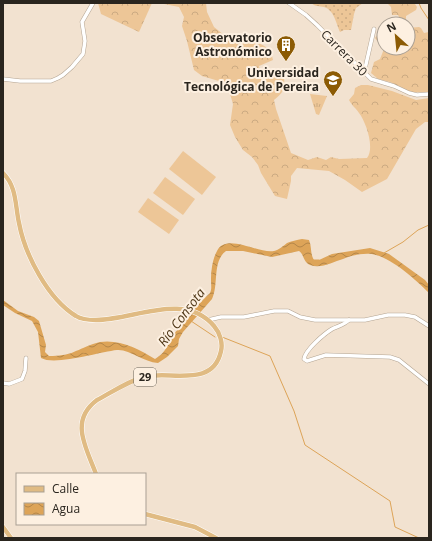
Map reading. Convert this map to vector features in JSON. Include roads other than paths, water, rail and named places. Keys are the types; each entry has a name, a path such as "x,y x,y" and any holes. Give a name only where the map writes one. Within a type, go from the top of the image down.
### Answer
{"main road":[{"name":"29","path":"3,173 14,188 22,239 35,268 42,281 76,317 87,320 102,320 162,309 180,309 190,311 208,320 216,328 220,335 222,342 220,355 212,368 202,374 189,376 157,375 143,377 97,400 87,409 81,424 84,440 96,473"},
{"path":"146,514 195,527 216,538"},
{"path":"3,527 11,538"}],"street":[{"path":"3,79 20,81 51,81 63,75 83,54 85,41 82,22 93,3"},
{"name":"Carrera 30","path":"289,3 317,25 371,79 394,86 409,93 417,95 429,94"},
{"path":"364,73 374,29"},
{"path":"208,320 221,317 244,317 274,311 288,311 307,319 365,320 388,315 405,315 415,317 429,326"},
{"path":"349,320 333,329 312,347 305,354 304,359 307,361 326,355 390,357 399,360 429,384"},
{"path":"3,383 9,384 22,379 25,371 26,358"}],"water":[{"path":"302,239 309,240 314,260 319,260 332,254 370,248 389,254 425,280 429,285 429,293 390,261 372,254 355,255 327,265 314,266 308,264 299,251 272,257 243,251 226,251 222,255 217,267 212,299 183,332 179,339 178,346 167,357 158,363 122,350 66,360 48,360 41,358 38,332 32,321 15,313 3,305 3,300 18,311 34,317 39,321 46,345 45,352 49,356 72,353 93,344 109,341 133,347 155,359 163,353 182,324 210,293 213,262 217,251 221,246 227,243 235,243 260,250 274,251 289,242"}],"waterway":[{"path":"419,3 429,20"},
{"path":"384,253 403,242 418,230 429,225"},
{"name":"Río Consota","path":"313,260 319,260"},
{"name":"Río Consota","path":"212,274 213,266"},
{"path":"191,321 215,337"},
{"path":"222,337 270,356 294,411 305,445 390,501 395,527 419,538"},
{"name":"Río Consota","path":"83,353 104,346"}],"place":[{"name":"Observatorio Astronómico","path":"286,62"},
{"name":"Universidad Tecnológica de Pereira","path":"333,97"}]}
